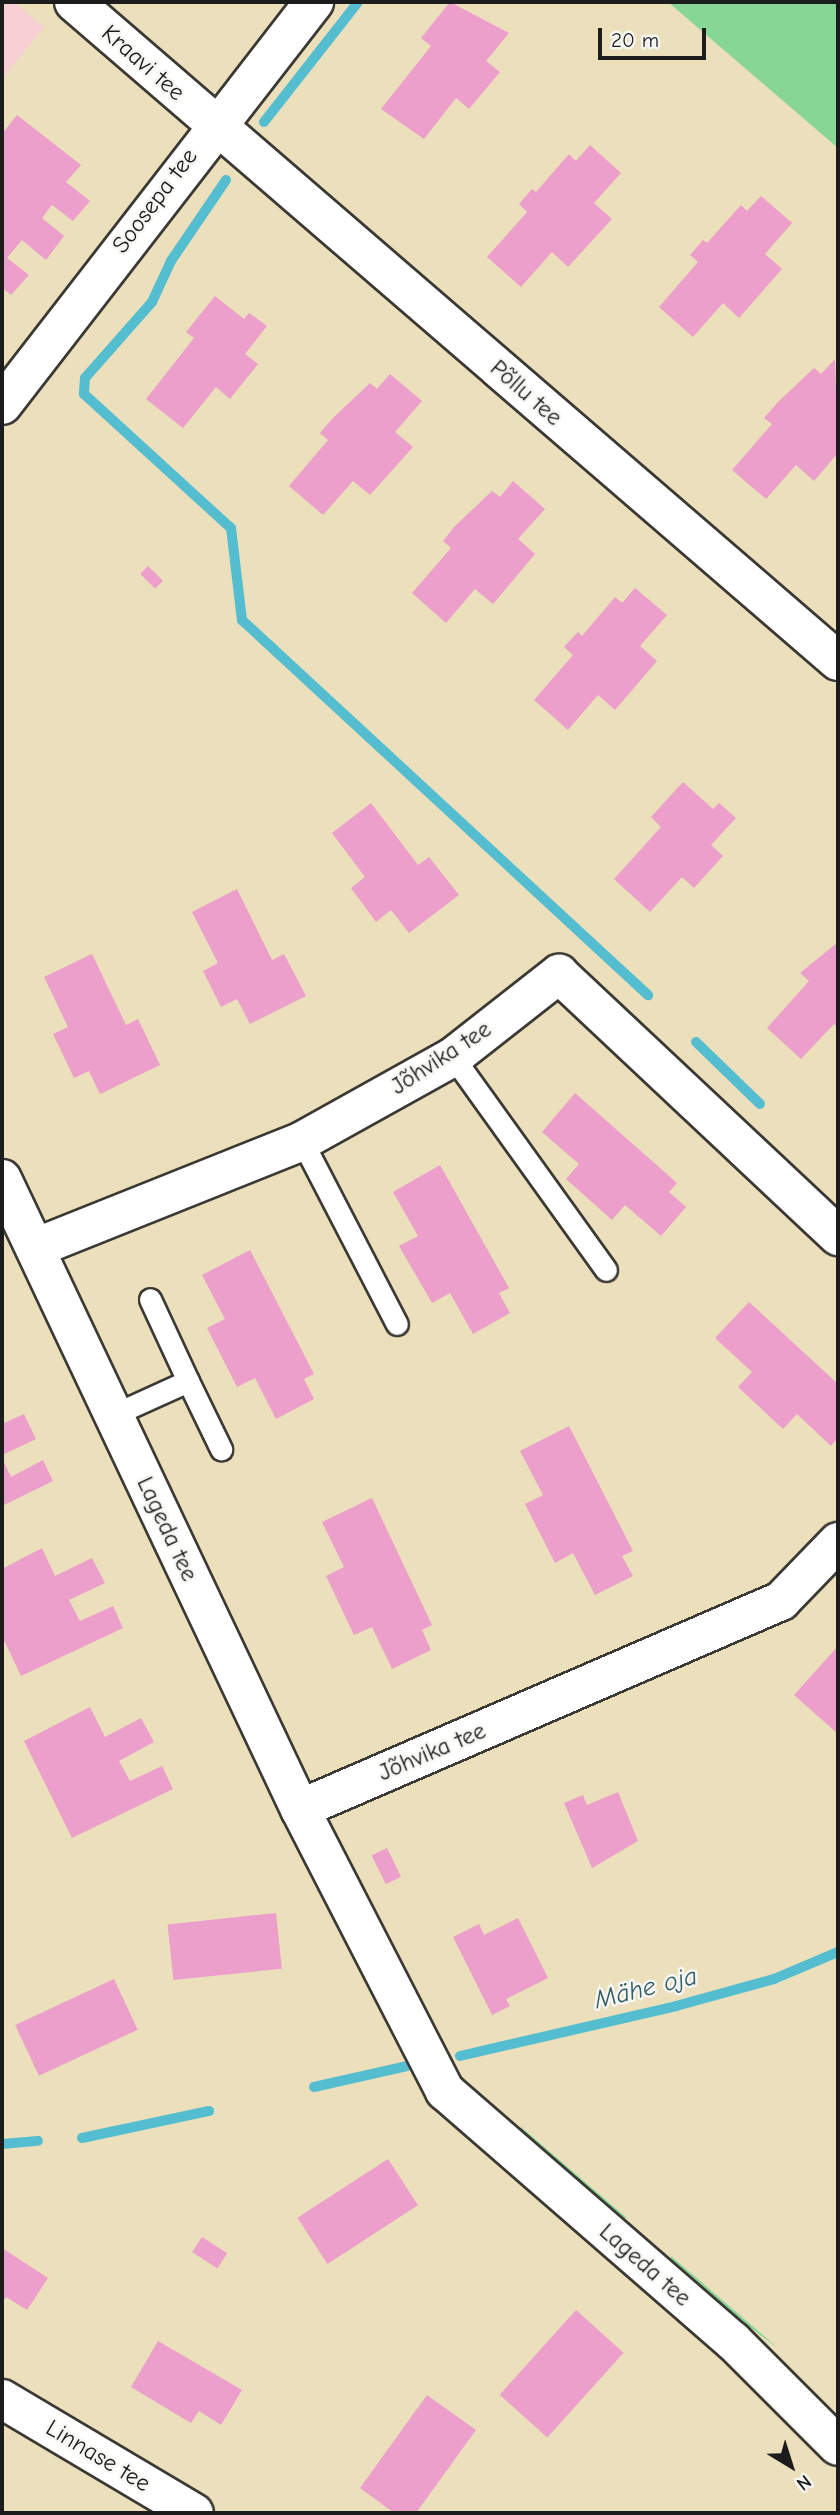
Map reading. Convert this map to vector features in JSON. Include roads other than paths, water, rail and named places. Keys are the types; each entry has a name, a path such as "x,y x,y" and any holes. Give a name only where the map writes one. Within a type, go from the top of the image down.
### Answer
{"street":[{"name":"Kraavi tee","path":"74,2 213,125"},
{"name":"Soosepa tee","path":"2,405 213,125 314,2"},
{"name":"Põllu tee","path":"213,125 838,662"},
{"name":"Jõhvika tee","path":"35,1248 302,1141 453,1057 559,974 838,1236"},
{"path":"2,1179 35,1248"},
{"name":"Lageda tee","path":"35,1248 300,1809 445,2091 733,2341 838,2446"},
{"name":"Jõhvika tee","path":"300,1809 781,1601 838,1542"},
{"name":"Linnase tee","path":"2,2399 194,2513"}],"lane":[{"path":"453,1057 606,1270"},
{"path":"302,1141 397,1324"},
{"path":"150,1299 221,1449"},
{"path":"113,1415 188,1381"}],"waterway":[{"path":"264,122 358,2"},
{"path":"226,180 171,261 152,302 85,378 84,394 231,528 242,620 648,995"},
{"path":"696,1042 760,1104"},
{"name":"Mähe oja","path":"460,2056 676,2006 774,1979 838,1952"},
{"name":"Mähe oja","path":"314,2087 407,2066"},
{"name":"Mähe oja","path":"82,2138 209,2111"},
{"name":"Mähe oja","path":"2,2144 38,2141"}]}
